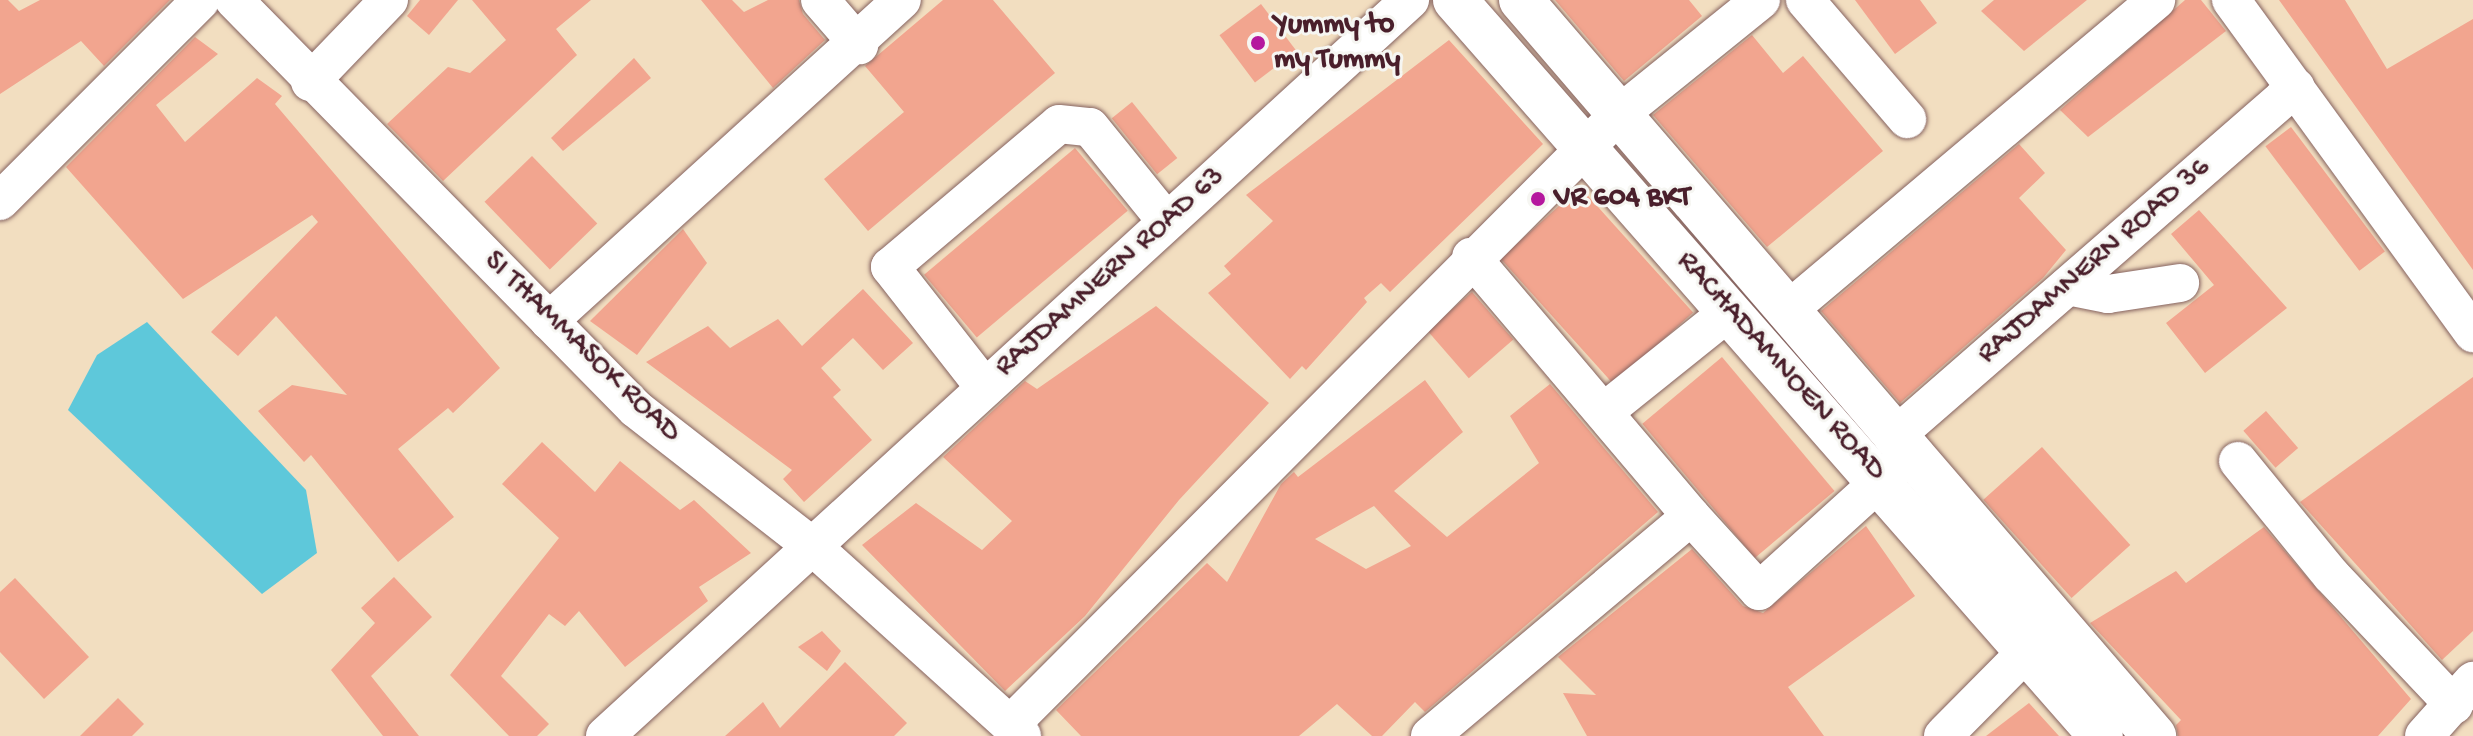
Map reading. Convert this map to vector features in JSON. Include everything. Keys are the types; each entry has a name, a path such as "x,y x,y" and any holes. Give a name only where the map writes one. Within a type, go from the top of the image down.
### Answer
{"main road":[{"name":"RACHADAMNOEN ROAD","path":"1455,0 1583,149 1731,310 1895,457 2059,619 2154,736"},
{"name":"RACHADAMNOEN ROAD","path":"1521,0 1786,312 1895,457 2028,650 2101,736"}],"street":[{"path":"0,201 201,0"},
{"name":"SI THAMMASOK ROAD","path":"234,0 310,82 636,409 812,546 1016,730"},
{"path":"310,82 389,0"},
{"path":"820,0 859,45"},
{"path":"549,321 859,45 902,0"},
{"name":"RAJDAMNERN ROAD 63","path":"627,728 812,546 1410,0"},
{"path":"1016,730 1471,257 1617,116 1761,0"},
{"path":"1805,0 1907,119"},
{"path":"1786,312 2156,0"},
{"path":"2231,0 2473,333"},
{"name":"RAJDAMNERN ROAD 36","path":"1691,516 1759,591 2068,286 2296,87"},
{"path":"985,388 890,267 1059,124 1090,127 1166,221"},
{"path":"1430,736 1691,516 1605,411 1471,257"},
{"path":"2068,286 2108,294 2180,283"},
{"path":"1605,411 1731,310"},
{"path":"2238,461 2331,575 2463,693 2424,736"},
{"path":"1943,736 2059,619"}],"water":[{"path":"147,322 306,490 317,553 262,594 68,410 97,355"}],"building":[{"path":"0,0 8,0 19,11 40,0 170,0 104,66 81,41 0,94"},
{"path":"420,0 458,0 429,35 407,16"},
{"path":"472,0 591,0 556,29 577,55 443,181 387,124 448,67 470,73 506,40"},
{"path":"701,0 732,0 744,12 768,0 799,0 803,14 825,40 773,88"},
{"path":"943,0 993,0 1055,73 868,231 824,179 904,112 865,66"},
{"path":"1555,0 1689,0 1702,16 1624,81"},
{"path":"1855,0 1920,0 1937,23 1895,54"},
{"path":"1994,0 2087,0 2024,51 1981,11"},
{"path":"2185,0 2201,0 2226,31 2088,137 2060,110"},
{"path":"2279,0 2345,0 2387,69 2473,19 2473,270"},
{"name":"Yummy to my Tummy","path":"1261,4 1297,51 1255,82 1219,35"},
{"path":"1752,35 1783,73 1803,56 1883,151 1767,247 1653,115"},
{"path":"195,37 218,54 156,105 185,142 257,78 282,96 275,104 500,368 453,413 448,408 398,449 454,517 398,562 311,455 304,462 258,411 292,385 347,395 276,316 238,356 211,332 318,222 312,215 183,299 66,167"},
{"path":"1449,40 1543,144 1390,292 1381,283 1364,298 1367,302 1306,370 1302,366 1290,379 1208,293 1231,274 1224,266 1273,221 1246,195"},
{"path":"634,58 651,78 563,151 551,138"},
{"path":"1132,102 1177,158 1157,174 1112,118"},
{"path":"2291,127 2385,252 2359,271 2265,146"},
{"path":"2019,144 2045,173 2019,198 2066,250 2043,278 1900,403 1821,311"},
{"path":"1075,148 1128,211 977,337 924,275"},
{"path":"532,156 597,224 550,269 485,202"},
{"path":"1580,187 1693,313 1614,384 1500,259"},
{"path":"2199,210 2287,308 2205,373 2166,323 2214,285 2171,234"},
{"path":"683,229 707,263 637,355 590,321"},
{"path":"863,289 913,343 883,370 853,338 821,368 841,390 833,397 872,440 804,502 783,479 792,470 646,362 708,326 730,348 778,319 802,346"},
{"path":"1472,292 1513,340 1469,378 1427,331"},
{"path":"1156,306 1269,403 1179,500 1085,616 1005,691 862,545 916,503 982,550 1012,521 943,457 1025,381 1037,389"},
{"path":"1722,357 1834,491 1755,558 1642,424"},
{"path":"2473,377 2473,631 2442,660 2300,502"},
{"path":"1425,380 1463,432 1394,491 1447,537 1539,463 1510,416 1550,384 1658,512 1425,712 1415,702 1382,736 1372,736 1337,704 1299,736 1081,736 1056,710 1207,563 1227,582 1281,484 1294,472 1298,477","holes":["1374,506 1411,546 1366,569 1315,539"]},
{"path":"2266,411 2298,448 2276,468 2243,431"},
{"path":"542,442 595,492 620,461 680,510 694,500 751,553 699,587 708,601 625,667 579,611 565,626 549,614 501,676 549,724 537,736 509,736 450,675 559,538 502,484"},
{"path":"2042,447 2130,545 2072,598 1983,500"},
{"path":"1866,526 1915,596 1788,687 1824,736 1587,736 1563,693 1596,695 1558,657 1692,549 1743,606 1763,613"},
{"path":"2264,527 2411,699 2378,736 2178,736 2176,725 2181,720 2090,623 2176,571 2186,583"},
{"path":"394,577 432,617 371,676 419,736 383,736 331,670 375,623 361,608"},
{"path":"15,578 89,657 44,699 0,652 0,592"},
{"path":"822,631 841,651 827,671 798,647"},
{"path":"845,662 907,723 894,736 725,736 763,702 780,728"},
{"path":"118,698 144,724 132,736 80,736"},
{"path":"2029,703 2059,736 1986,736"}],"place":[{"name":"Yummy to my Tummy","path":"1258,43"},
{"name":"VR 604 BKT","path":"1538,199"}]}
